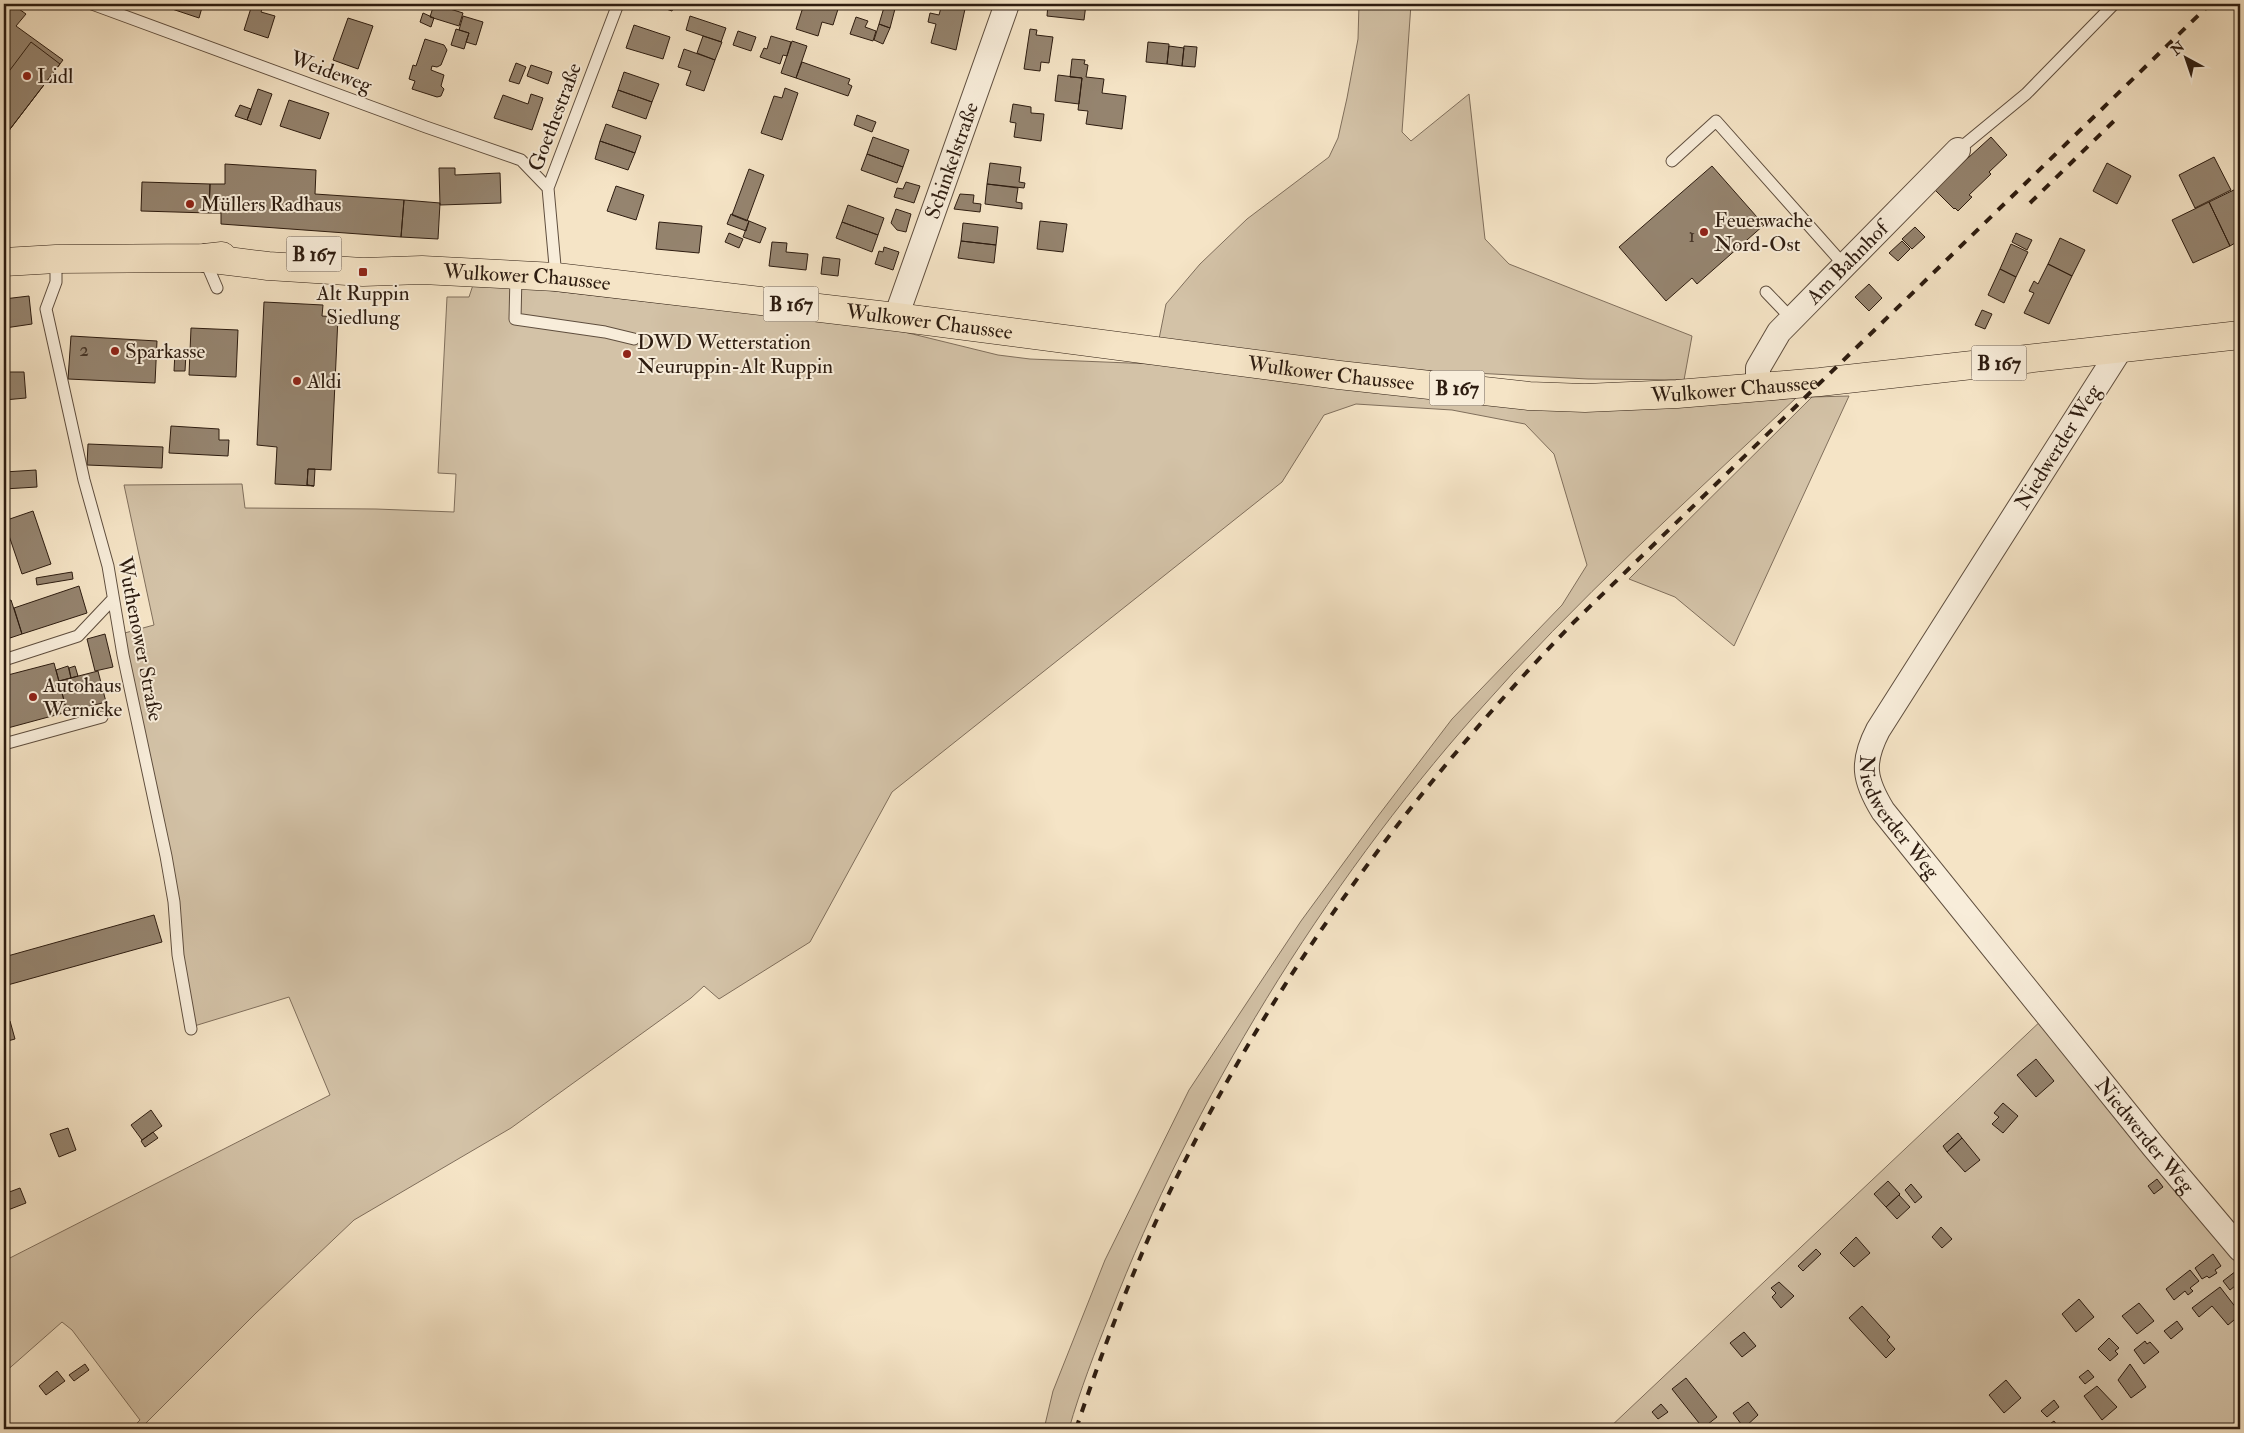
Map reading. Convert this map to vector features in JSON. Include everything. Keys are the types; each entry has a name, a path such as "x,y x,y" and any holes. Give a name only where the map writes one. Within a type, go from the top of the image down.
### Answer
{"main road":[{"name":"Wulkower Chaussee","path":"4,262 56,259 204,258 268,266 363,272 422,270 556,277 896,317 1320,372 1529,396 1585,398 1758,388 1868,378 2240,335"}],"street":[{"name":"Schinkelstraße","path":"896,317 1007,4"},
{"name":"Am Bahnhof","path":"1758,388 1758,368 1779,332 1958,150"},
{"name":"Niedwerder Weg","path":"2121,348 1878,730 1866,758 1868,780 1875,797 1889,818 2152,1146 2240,1248"}],"lane":[{"name":"Weideweg","path":"92,4 521,160 548,188"},
{"name":"Goethestraße","path":"556,277 548,188 618,4"},
{"path":"1958,150 2026,94 2114,4"},
{"path":"1672,162 1716,121 1844,265"},
{"path":"204,258 217,288"},
{"name":"Wuthenower Straße","path":"56,259 56,282 46,310 84,480 108,566 113,599 170,874 178,955 191,1029"},
{"path":"516,275 515,319 605,332 634,339"},
{"path":"1766,292 1791,318"},
{"path":"4,660 78,636 113,599"},
{"path":"4,744 102,717"}],"shaded area":[{"path":"1359,4 1411,4 1402,132 1411,141 1469,94 1485,239 1509,264 1692,336 1684,380 1588,379 1341,366 1159,339 1166,304 1200,264 1247,219 1329,157 1338,138 1347,98 1358,39"},
{"path":"474,282 892,329 998,355 1030,359 1154,364 1336,386 1571,410 1623,410 1796,398 1632,552 1552,631 1514,672 1420,781 1366,851 1315,923 1267,998 1222,1075 1181,1154 1143,1234 1110,1314 1083,1385 1069,1429 1044,1429 1053,1391 1105,1260 1189,1090 1301,921 1375,820 1452,719 1562,605 1587,565 1554,454 1525,424 1452,410 1356,404 1324,415 1282,482 892,792 810,942 719,999 704,986 691,998 511,1128 354,1220 256,1313 140,1429 131,1429 140,1420 72,1330 62,1322 4,1373 4,1261 330,1095 289,997 191,1027 121,634 154,625 124,485 242,484 245,508 376,509 454,512 456,474 438,473 447,297 469,297"},
{"path":"1849,396 1734,646 1675,597 1629,579 1812,397"},
{"path":"2045,1017 2240,1258 2240,1429 1608,1429"}],"building":[{"name":"Lidl","path":"12,4 26,14 16,26 63,60 4,137 4,14"},
{"path":"167,4 203,4 199,18 166,7"},
{"path":"249,4 264,4 261,12 275,16 268,38 244,30 251,8 247,7"},
{"path":"434,4 463,13 459,26 430,17"},
{"path":"651,4 675,4 672,11"},
{"path":"784,4 800,4 798,9"},
{"path":"804,4 831,4 839,6 833,25 822,22 818,36 796,29"},
{"path":"885,4 896,5 890,28 879,24"},
{"path":"942,4 965,9 956,50 931,43 936,24 928,22 930,13 939,15"},
{"path":"945,4 967,4 965,9"},
{"path":"1048,4 1086,4 1084,20 1047,16"},
{"path":"423,13 434,18 431,27 420,22"},
{"path":"463,16 483,22 476,45 466,42 469,33 459,30"},
{"path":"690,16 726,28 721,42 686,30"},
{"path":"856,17 868,21 865,27 876,31 873,41 850,34"},
{"path":"348,18 373,26 358,69 333,60"},
{"path":"879,24 890,28 883,44 874,40"},
{"path":"634,25 670,37 663,59 626,48"},
{"path":"456,29 469,33 464,49 451,45"},
{"path":"1030,29 1037,30 1036,35 1053,37 1049,63 1041,62 1040,71 1024,69"},
{"path":"738,31 756,37 751,51 733,45"},
{"path":"703,36 722,42 715,60 697,53"},
{"path":"771,36 791,42 787,56 783,55 780,64 760,57 764,48 767,49"},
{"path":"425,39 444,45 447,50 441,65 437,67 432,66 431,70 444,75 441,86 444,89 441,96 437,97 412,89 415,81 409,79 413,65 416,66"},
{"path":"792,41 807,46 796,78 781,73"},
{"name":"Lidl","path":"31,42 60,64 4,137 4,78"},
{"path":"1148,42 1169,44 1167,64 1146,62"},
{"path":"1169,46 1184,48 1182,66 1167,64"},
{"path":"1184,46 1197,47 1195,67 1182,66"},
{"path":"684,49 715,60 704,91 686,85 691,71 678,67"},
{"path":"1072,59 1085,60 1084,64 1088,65 1086,77 1104,79 1102,93 1126,96 1122,129 1086,124 1088,111 1078,110 1082,78 1070,77"},
{"path":"802,62 850,79 848,84 852,86 848,96 796,78"},
{"path":"516,63 526,67 519,84 509,81"},
{"path":"531,65 552,72 548,84 527,76"},
{"path":"624,72 659,84 652,102 618,90"},
{"path":"1058,75 1082,78 1079,104 1055,101"},
{"path":"785,88 798,93 782,140 761,133 774,96 782,98"},
{"path":"258,89 272,94 261,125 247,120"},
{"path":"618,90 652,102 646,119 612,107"},
{"path":"531,94 543,98 532,130 494,118 503,95 528,104"},
{"path":"289,100 329,113 320,139 280,126"},
{"path":"1013,104 1031,107 1031,113 1044,114 1041,141 1014,137 1016,123 1010,122"},
{"path":"240,105 251,109 247,120 235,116"},
{"path":"857,115 876,122 872,132 854,125"},
{"path":"606,124 641,136 635,153 600,141"},
{"path":"873,137 909,150 903,167 867,154"},
{"path":"1991,137 2007,155 1989,172 1991,174 1969,195 1972,197 1958,211 1934,189"},
{"path":"600,141 635,153 628,170 595,159"},
{"path":"867,154 903,167 897,183 861,170"},
{"path":"2214,157 2231,190 2195,208 2179,175"},
{"path":"990,163 1021,167 1019,182 1025,183 1024,188 987,184"},
{"path":"2107,163 2131,176 2117,204 2093,191"},
{"path":"225,164 316,170 315,194 404,200 401,237 221,224 221,213 209,213 210,184 225,184"},
{"path":"1712,166 1764,225 1697,284 1692,278 1666,301 1619,247"},
{"path":"439,168 455,168 455,175 500,173 501,203 440,205"},
{"path":"749,169 764,175 747,221 732,215"},
{"path":"142,182 210,184 209,213 141,211"},
{"path":"906,182 920,186 914,203 894,197 897,188 903,189"},
{"path":"987,184 1018,188 1016,202 1022,203 1022,209 985,204"},
{"path":"616,186 644,195 636,220 607,211"},
{"path":"2240,187 2240,240 2230,246 2209,202"},
{"path":"960,194 974,195 973,203 981,204 980,212 954,209"},
{"path":"404,200 440,203 438,239 401,237"},
{"path":"2209,202 2230,246 2193,263 2172,220"},
{"path":"848,205 884,218 878,235 842,222"},
{"path":"896,209 911,214 906,232 897,230 891,223"},
{"path":"731,214 749,221 746,231 727,224"},
{"path":"749,221 766,228 760,243 743,237"},
{"path":"1040,221 1067,224 1063,252 1037,249"},
{"path":"659,222 702,226 699,253 656,249"},
{"path":"842,222 878,235 872,252 836,238"},
{"path":"963,223 998,227 996,245 961,241"},
{"path":"1915,227 1925,237 1912,249 1902,239"},
{"path":"729,233 743,239 739,248 725,242"},
{"path":"2016,233 2032,240 2027,250 2012,242"},
{"path":"2060,238 2085,250 2072,276 2048,264"},
{"path":"961,241 996,245 994,263 958,258"},
{"path":"1902,241 1910,249 1898,261 1889,253"},
{"path":"772,242 787,243 786,252 808,254 806,270 769,266"},
{"path":"2011,244 2028,252 2016,277 2000,269"},
{"path":"884,247 899,252 893,270 875,264 879,251 883,252"},
{"path":"823,257 840,259 838,276 821,274"},
{"path":"2048,264 2072,276 2049,324 2024,313 2034,293 2029,291 2034,281 2038,284"},
{"path":"2000,269 2016,277 2004,303 1988,295"},
{"path":"1869,284 1882,298 1869,311 1855,297"},
{"path":"29,296 32,324 5,328 4,299"},
{"name":"Aldi","path":"264,302 323,305 322,316 338,317 331,470 308,469 307,485 314,486 275,484 277,447 257,445"},
{"path":"1982,310 1992,314 1985,329 1975,325"},
{"path":"191,328 238,330 236,377 189,375"},
{"path":"71,336 157,341 155,383 68,379"},
{"name":"DWD Wetterstation Neuruppin-Alt Ruppin","path":"627,348 633,354 627,360 622,353"},
{"path":"175,352 186,353 185,371 174,371"},
{"path":"4,372 24,372 26,398 4,400"},
{"path":"171,426 219,429 219,440 229,440 228,456 169,453"},
{"path":"88,444 163,447 162,468 87,465"},
{"path":"308,469 315,469 314,486 307,485"},
{"path":"36,470 37,487 4,489 4,472"},
{"path":"33,511 51,564 22,574 4,521"},
{"path":"72,572 73,579 37,585 36,578"},
{"path":"79,586 87,613 22,634 14,608"},
{"path":"11,600 22,634 4,640 4,602"},
{"path":"105,634 113,667 95,671 87,639"},
{"name":"Autohaus Wernicke","path":"54,663 67,712 4,729 4,676"},
{"path":"68,666 71,678 59,681 56,670"},
{"path":"75,666 78,676 71,678 69,668"},
{"name":"Autohaus Wernicke","path":"98,671 106,702 67,712 59,681"},
{"path":"154,915 162,942 4,986 4,957"},
{"path":"10,1021 15,1039 4,1042 4,1023"},
{"path":"2036,1059 2054,1081 2036,1097 2017,1075"},
{"path":"2003,1103 2018,1116 2003,1133 1992,1124 1999,1117 1994,1113"},
{"path":"151,1110 162,1126 142,1140 131,1125"},
{"path":"68,1128 76,1150 59,1157 50,1134"},
{"path":"153,1132 158,1138 145,1147 141,1141"},
{"path":"1958,1133 1962,1138 1947,1152 1943,1146"},
{"path":"1962,1138 1980,1160 1965,1172 1947,1152"},
{"path":"2157,1179 2163,1187 2154,1194 2148,1186"},
{"path":"1888,1181 1900,1194 1886,1207 1874,1194"},
{"path":"1911,1184 1922,1197 1915,1203 1905,1190"},
{"path":"20,1188 26,1203 8,1210 4,1194"},
{"path":"1899,1195 1910,1207 1897,1219 1886,1207"},
{"path":"1941,1227 1952,1239 1942,1248 1932,1237"},
{"path":"1856,1237 1870,1253 1854,1267 1840,1253"},
{"path":"1816,1249 1821,1254 1803,1271 1798,1266"},
{"path":"2213,1254 2221,1266 2215,1270 2217,1273 2209,1278 2207,1276 2202,1279 2195,1268"},
{"path":"2190,1270 2199,1281 2190,1288 2193,1291 2188,1295 2185,1291 2174,1300 2166,1289"},
{"path":"2236,1271 2240,1277 2240,1282 2230,1290 2223,1281"},
{"path":"1779,1282 1794,1296 1781,1308 1772,1297 1776,1293 1771,1288"},
{"path":"2220,1287 2240,1313 2228,1325 2212,1306 2199,1317 2192,1308"},
{"path":"2079,1299 2094,1317 2076,1332 2062,1314"},
{"path":"2139,1303 2154,1321 2137,1334 2122,1316"},
{"path":"1862,1306 1890,1337 1887,1340 1895,1349 1886,1358 1849,1318"},
{"path":"2177,1321 2183,1329 2171,1339 2164,1331"},
{"path":"1744,1332 1756,1346 1742,1357 1730,1343"},
{"path":"2109,1338 2119,1348 2115,1351 2118,1354 2110,1361 2098,1349"},
{"path":"2145,1341 2147,1344 2150,1342 2159,1352 2144,1364 2134,1350"},
{"path":"85,1364 89,1370 74,1381 69,1375"},
{"path":"2130,1364 2146,1387 2131,1398 2118,1380"},
{"path":"2088,1370 2094,1377 2085,1384 2079,1377"},
{"path":"57,1371 65,1381 46,1395 39,1386"},
{"path":"1686,1378 1717,1417 1703,1428 1672,1389"},
{"path":"2006,1380 2021,1398 2004,1413 1989,1395"},
{"path":"2097,1386 2117,1407 2102,1420 2084,1396"},
{"path":"2054,1400 2059,1407 2047,1417 2041,1411"},
{"path":"1748,1402 1758,1415 1744,1428 1733,1413"},
{"path":"1661,1404 1668,1412 1658,1419 1652,1412"},
{"path":"2054,1421 2060,1429 2049,1429 2047,1426"}],"railway":[{"path":"1076,1429 1133,1274 1174,1183 1214,1106 1256,1031 1302,958 1403,818 1458,750 1574,622 2210,4"},
{"path":"2030,203 2116,119"}],"place":[{"name":"Lidl","path":"27,76"},
{"name":"Müllers Radhaus","path":"190,204"},
{"name":"Feuerwache Nord-Ost","path":"1704,232"},
{"name":"Alt Ruppin Siedlung","path":"363,272"},
{"name":"Sparkasse","path":"115,351"},
{"name":"DWD Wetterstation Neuruppin-Alt Ruppin","path":"627,354"},
{"name":"Aldi","path":"297,381"},
{"name":"Autohaus Wernicke","path":"33,697"}]}
